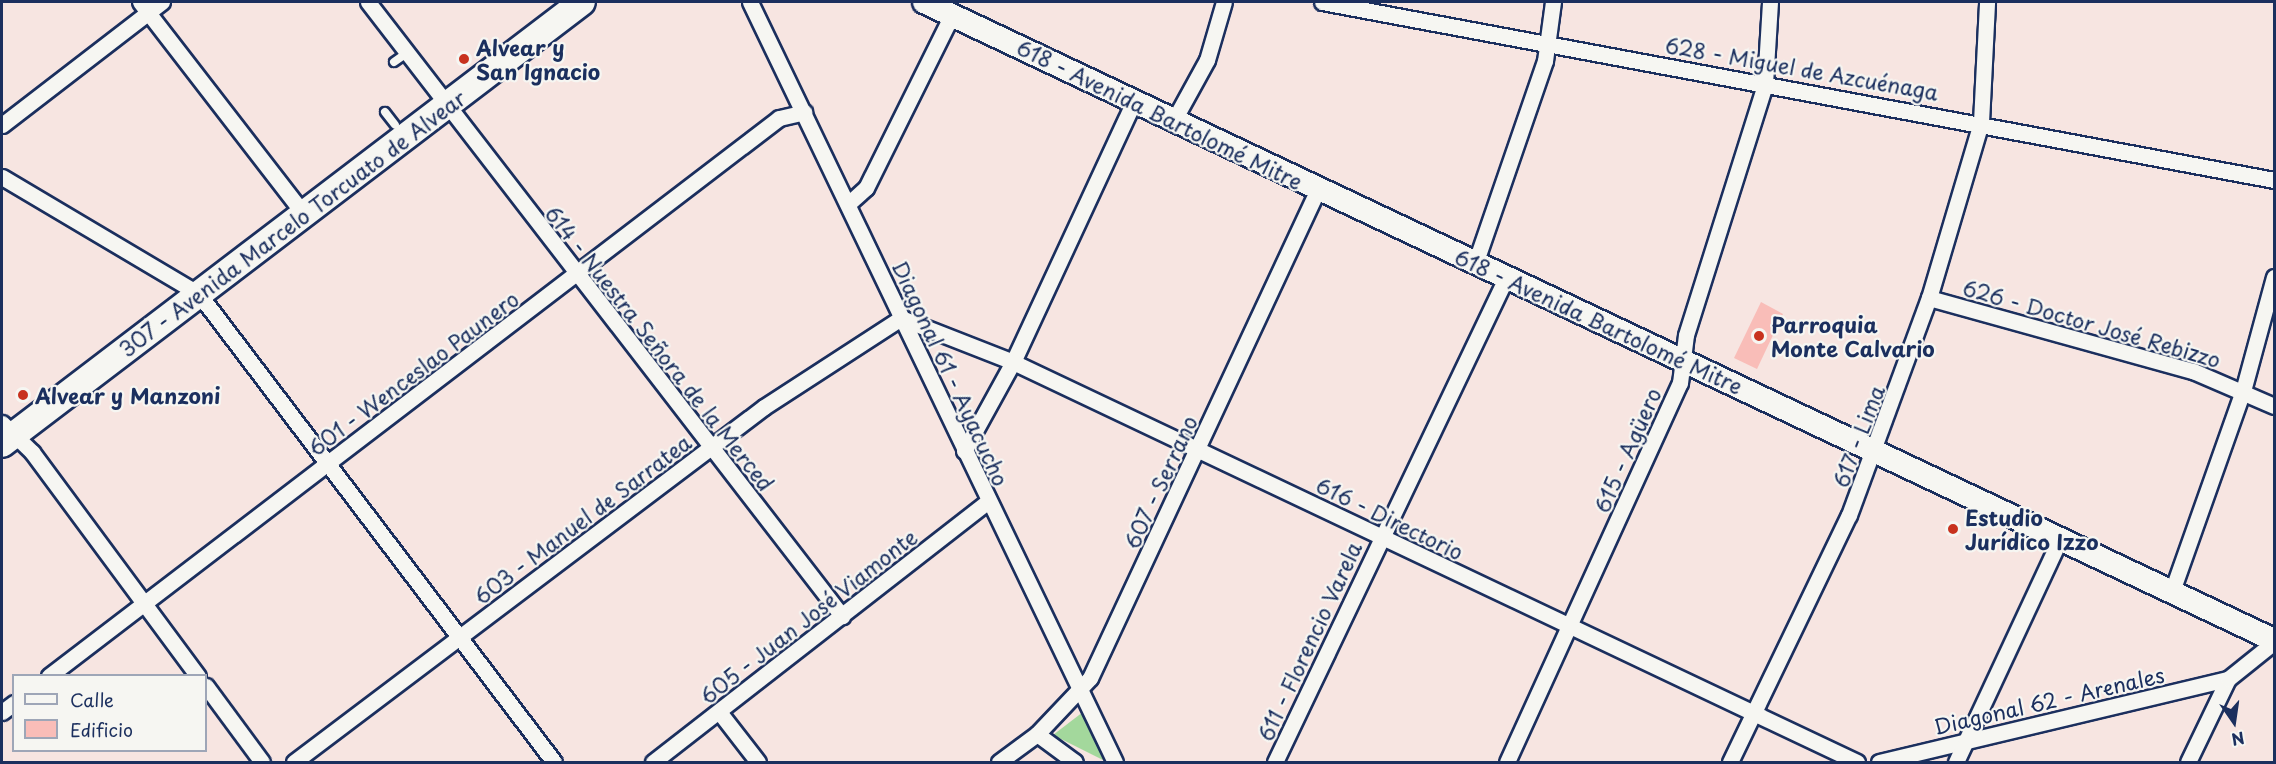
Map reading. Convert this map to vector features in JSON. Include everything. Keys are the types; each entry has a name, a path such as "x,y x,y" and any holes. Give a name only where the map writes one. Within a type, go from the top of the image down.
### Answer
{"main road":[{"name":"307 - Avenida Marcelo Torcuato de Alvear","path":"5,430 442,98 560,2"},
{"name":"307 - Avenida Marcelo Torcuato de Alvear","path":"299,208 390,119 442,98 582,2"},
{"name":"618 - Avenida Bartolomé Mitre","path":"924,2 2274,641"}],"street":[{"path":"2,125 144,6 162,2"},
{"name":"614 - Nuestra Señora de la Merced","path":"368,2 400,57 442,98 710,449 842,616"},
{"name":"Diagonal 61 - Ayacucho","path":"750,2 1115,762"},
{"path":"1174,120 1207,60 1224,2"},
{"name":"628 - Miguel de Azcuénaga","path":"1322,2 1981,122 2274,180"},
{"path":"1475,264 1549,43 1553,2"},
{"name":"615 - Agüero","path":"1507,762 1675,397 1684,360 1686,335 1765,84 1770,2"},
{"name":"617 - Lima","path":"1730,762 1876,452 1929,298 1981,122 1987,2"},
{"path":"144,6 299,208"},
{"path":"848,204 866,188 952,15"},
{"path":"964,451 1013,362 1134,101"},
{"name":"601 - Wenceslao Paunero","path":"50,674 779,118 804,112"},
{"path":"2,177 193,289 554,762"},
{"name":"607 - Serrano","path":"999,762 1037,734 1082,691 1199,449 1318,189"},
{"path":"2171,594 2243,391 2274,277"},
{"name":"611 - Florencio Varela","path":"1275,762 1506,278"},
{"name":"626 - Doctor José Rebizzo","path":"1929,298 2193,371 2274,406"},
{"name":"616 - Directorio","path":"901,318 1013,362 1199,449 1380,538 1857,762"},
{"name":"603 - Manuel de Sarratea","path":"294,762 764,407 901,318"},
{"path":"5,430 145,603 197,674"},
{"name":"605 - Juan José Viamonte","path":"653,762 720,714 988,501"},
{"path":"1956,762 2060,541"},
{"path":"2188,762 2228,679 2274,641"},
{"name":"Diagonal 62 - Arenales","path":"1879,762 2228,679"},
{"path":"207,687 262,762"},
{"path":"720,714 758,762"},
{"path":"1037,734 1075,762"}],"green space":[{"path":"1083,712 1107,762 1053,735"}],"building":[{"name":"Parroquia Monte Calvario","path":"1761,302 1783,314 1757,369 1734,358"}],"place":[{"name":"Alvear y San Ignacio","path":"464,59"},
{"name":"Parroquia Monte Calvario","path":"1759,336"},
{"name":"Alvear y Manzoni","path":"23,395"},
{"name":"Estudio Jurídico Izzo","path":"1953,529"}]}
